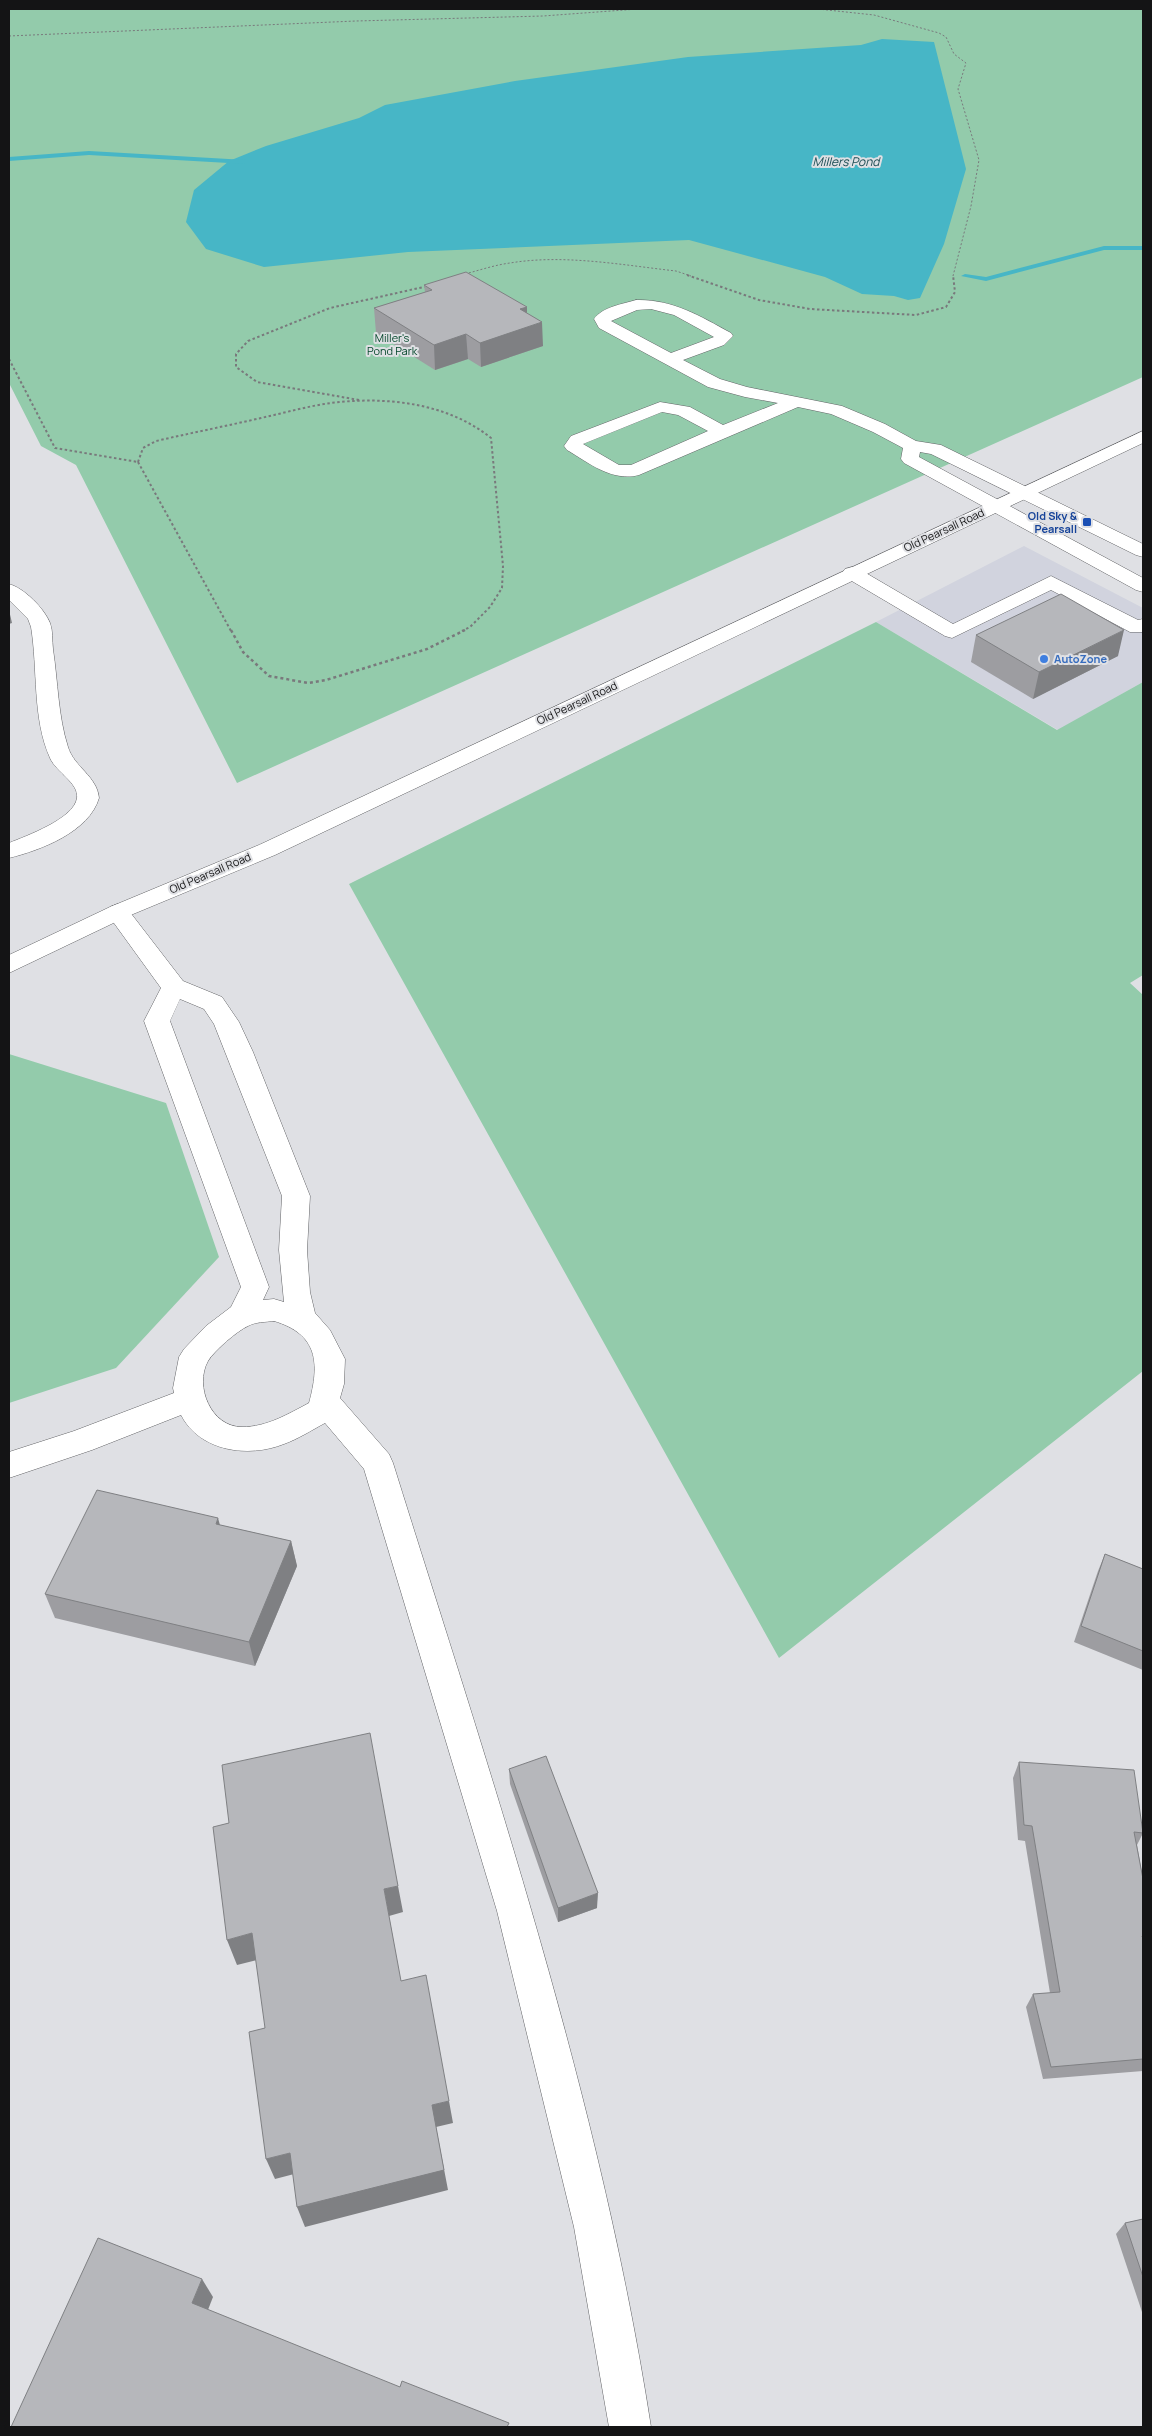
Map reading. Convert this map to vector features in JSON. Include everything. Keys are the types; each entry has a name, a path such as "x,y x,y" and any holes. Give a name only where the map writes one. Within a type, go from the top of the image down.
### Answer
{"main road":[{"path":"670,359 718,342 724,336 661,305 643,303 610,314 602,319 605,325 714,383 745,392 836,410 879,428 912,446 935,449 1143,551"},
{"path":"721,432 701,418 672,406 660,407 577,440 573,446 615,470 633,472 721,432 796,402"},
{"name":"Old Pearsall Road","path":"9,965 118,912 267,850 1143,436"},
{"path":"912,446 910,459 994,507 1143,586"},
{"path":"852,574 952,632 1051,582 1137,628 1143,625"},
{"path":"9,590 40,622 51,717 58,750 62,761 84,783 89,794 87,804 79,815 47,834 9,851"},
{"path":"118,912 174,987 213,1003 226,1022 240,1052 296,1196 293,1250 296,1292 302,1318 320,1338 330,1359 329,1384 322,1410 292,1428 275,1435 241,1440 216,1433 195,1413 188,1388 194,1357 216,1334 241,1315 255,1287 157,1021 174,987"},
{"path":"241,1315 274,1310 302,1318"},
{"path":"9,1465 81,1441 191,1399"},
{"path":"325,1401 378,1463 515,1911 594,2227 630,2427"}],"path":[{"path":"9,36 356,21 561,15 638,9"},
{"path":"461,275 478,269 510,263 545,260 578,261 676,272 759,300 810,309 916,315 946,307 956,292 953,273 971,206 979,160 958,89 966,63 954,54 946,37 939,33 902,21 818,9"},
{"path":"359,400 331,403 156,441 144,446 138,453 138,462 243,652 269,676 278,679 308,683 326,680 427,649 470,627 490,607 502,588 503,566 491,438 483,429 468,421 432,408 359,400 257,382 236,367 236,354 248,341 330,308 434,284"},
{"path":"9,359 55,448 138,462"}],"shaded area":[{"path":"1024,546 1143,608 1143,682 1058,730 876,622"}],"green space":[{"name":"Miller's Pond Park","path":"9,9 1143,9 1143,377 237,783 76,465 41,446 9,383"},
{"path":"876,622 1057,730 1143,682 1143,975 1130,983 1143,995 1143,1371 779,1658 349,884"},
{"path":"9,1054 166,1103 219,1257 116,1368 9,1403"}],"water":[{"name":"Millers Pond","path":"882,39 934,42 966,169 944,244 920,298 908,300 894,296 862,294 825,277 689,240 408,252 264,267 206,249 186,222 194,190 229,161 266,146 359,118 385,105 515,81 688,57 861,45"}],"building":[{"path":"466,272 527,307 520,309 542,322 480,343 466,334 434,345 374,308 432,290 424,285"},
{"path":"1061,594 1124,630 1039,672 976,635"},
{"path":"97,1490 218,1518 216,1524 291,1541 249,1642 45,1594"},
{"path":"1105,1554 1143,1569 1143,1651 1081,1626"},
{"path":"370,1733 398,1886 384,1889 401,1981 426,1975 449,2101 432,2105 444,2170 297,2207 290,2153 266,2159 249,2032 265,2028 252,1933 227,1940 213,1827 229,1823 222,1765"},
{"path":"546,1756 598,1893 558,1908 509,1769"},
{"path":"1019,1762 1134,1770 1143,1833 1134,1832 1143,1879 1143,2059 1051,2067 1033,1994 1060,1992 1032,1826 1024,1825"},
{"path":"1143,2219 1143,2277 1125,2223"},
{"path":"98,2238 202,2279 192,2303 400,2387 402,2381 509,2423 507,2427 11,2427"}],"waterway":[{"path":"9,159 89,153 246,162"},
{"path":"965,276 986,279 1104,248 1143,248"}],"place":[{"name":"Old Sky & Pearsall","path":"1087,522"},
{"name":"AutoZone","path":"1044,659"}]}
